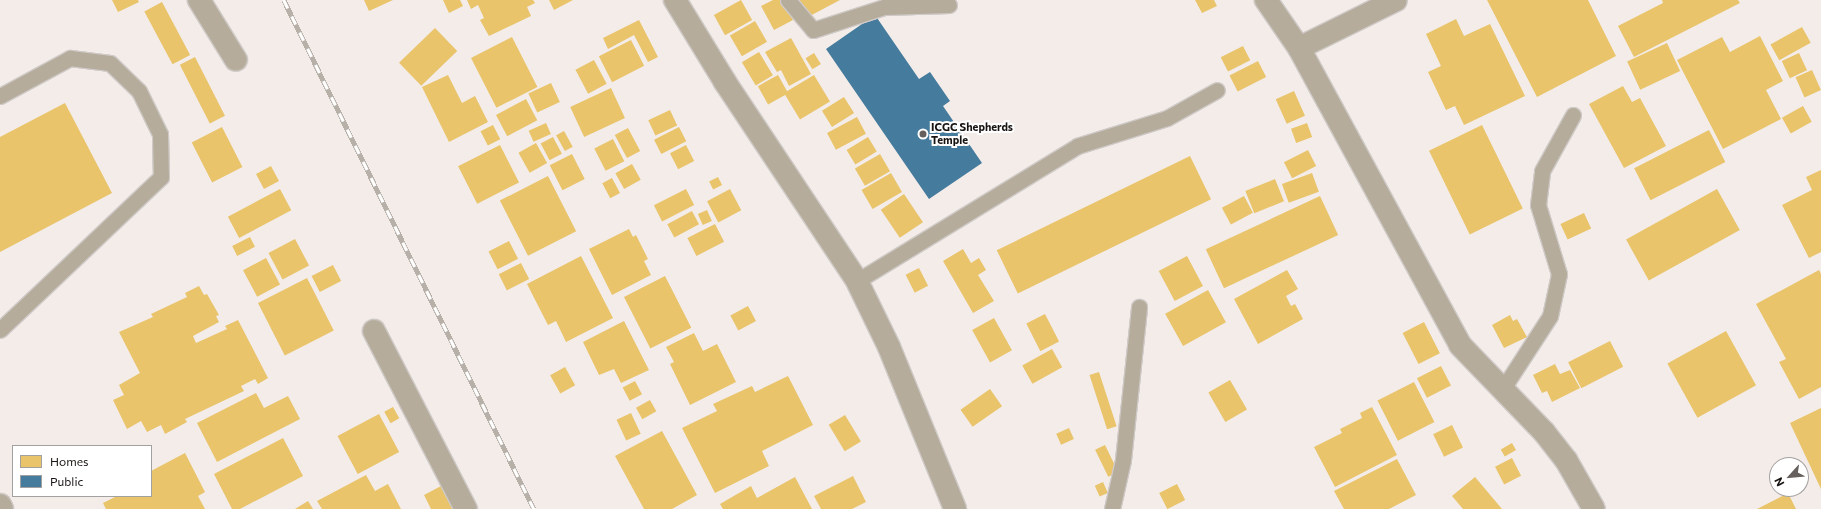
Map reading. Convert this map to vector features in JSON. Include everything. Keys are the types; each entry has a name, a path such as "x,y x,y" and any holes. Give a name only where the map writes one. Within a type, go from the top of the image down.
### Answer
{"street":[{"path":"200,0 236,60"},
{"path":"675,0 725,82 857,280 889,347 955,509"},
{"path":"1266,0 1299,48 1460,345 1544,432 1566,460 1594,509"},
{"path":"1299,48 1396,0"},
{"path":"374,331 466,509"},
{"path":"0,505 2,509"}],"lane":[{"path":"788,0 813,30 884,7 949,5"},
{"path":"0,96 70,58 110,63 139,92 160,134 161,177 0,330"},
{"path":"857,280 1077,146 1167,118 1217,90"},
{"path":"1502,390 1550,316 1559,274 1538,205 1542,171 1573,115"},
{"path":"1112,509 1123,460 1139,307"}],"building: Homes":[{"path":"112,0 138,0 139,2 118,12"},
{"path":"364,0 393,0 369,11"},
{"path":"443,0 460,0 463,6 449,13"},
{"path":"467,0 533,0 535,3 527,7 531,16 489,36 480,20 484,18 478,5 471,9"},
{"path":"549,0 573,0 554,10"},
{"path":"741,0 752,20 725,35 714,15"},
{"path":"773,0 783,0 793,20 774,30 761,6"},
{"path":"796,0 840,0 806,18"},
{"path":"1195,0 1214,0 1217,6 1202,13"},
{"path":"1487,0 1588,0 1616,56 1537,97"},
{"path":"1662,0 1738,0 1740,3 1634,57 1618,26 1663,3"},
{"path":"162,2 190,55 173,64 144,11"},
{"path":"1456,19 1464,36 1490,24 1525,96 1464,125 1455,106 1446,110 1428,72 1441,66 1426,34"},
{"path":"639,20 658,57 648,62 634,35 608,49 603,38"},
{"path":"755,21 767,42 742,56 730,36"},
{"path":"1802,27 1811,43 1779,60 1771,44"},
{"path":"435,28 457,51 421,86 399,63"},
{"path":"1760,36 1783,81 1766,90 1781,119 1723,149 1677,60 1722,37 1730,52"},
{"path":"512,37 537,87 496,108 471,58"},
{"path":"791,38 811,74 789,86 781,70 777,72 765,52"},
{"path":"631,40 644,66 612,82 599,56"},
{"path":"1667,43 1680,71 1640,90 1627,62"},
{"path":"1243,46 1250,60 1228,72 1221,57"},
{"path":"759,52 773,75 756,85 742,62"},
{"path":"814,53 821,64 812,69 806,58"},
{"path":"1799,53 1807,70 1790,78 1782,61"},
{"path":"195,57 225,116 210,124 180,65"},
{"path":"594,60 607,84 588,94 575,70"},
{"path":"1258,61 1266,77 1238,92 1229,76"},
{"path":"1812,70 1821,90 1805,97 1796,77"},
{"path":"448,75 462,103 475,96 488,122 449,142 422,87"},
{"path":"778,75 788,93 768,105 758,86"},
{"path":"814,75 830,102 800,120 784,93"},
{"path":"551,83 560,102 537,113 528,94"},
{"path":"1623,86 1632,102 1640,98 1666,146 1624,168 1589,104"},
{"path":"611,88 625,118 584,137 570,107"},
{"path":"1294,91 1305,116 1287,124 1276,99"},
{"path":"844,97 854,113 832,127 822,111"},
{"path":"526,99 537,120 507,136 496,115"},
{"path":"65,103 112,193 0,252 0,137"},
{"path":"1803,106 1812,122 1791,133 1782,118"},
{"path":"670,110 677,125 655,136 648,120"},
{"path":"857,117 866,134 836,150 827,133"},
{"path":"546,123 551,134 534,142 529,131"},
{"path":"1307,123 1312,137 1296,143 1291,129"},
{"path":"493,125 500,139 488,146 481,131"},
{"path":"1482,125 1523,209 1470,234 1429,151"},
{"path":"222,127 242,167 212,183 192,142"},
{"path":"679,127 686,141 661,154 654,140"},
{"path":"628,128 640,151 627,158 615,135"},
{"path":"1709,130 1725,162 1650,200 1634,168"},
{"path":"564,131 573,147 565,151 556,135"},
{"path":"553,137 562,154 550,160 541,144"},
{"path":"868,137 877,152 855,164 847,150"},
{"path":"613,139 624,161 606,171 594,149"},
{"path":"536,143 547,163 530,173 519,153"},
{"path":"500,145 519,182 477,204 458,166"},
{"path":"686,145 694,161 678,169 670,153"},
{"path":"1308,150 1316,166 1292,178 1284,162"},
{"path":"572,154 585,179 562,190 550,165"},
{"path":"880,154 890,171 865,186 855,168"},
{"path":"1190,156 1211,199 1018,293 997,250"},
{"path":"632,164 641,180 624,189 615,173"},
{"path":"271,166 279,181 264,189 256,174"},
{"path":"1821,170 1821,252 1809,258 1782,205 1812,190 1806,177"},
{"path":"891,173 902,192 873,209 862,190"},
{"path":"1312,173 1319,192 1289,203 1282,184"},
{"path":"548,176 576,231 528,256 500,201"},
{"path":"718,177 722,185 713,190 709,182"},
{"path":"612,178 620,193 610,198 602,183"},
{"path":"1275,179 1284,201 1254,213 1245,191"},
{"path":"280,189 291,210 239,238 228,217"},
{"path":"686,189 694,205 662,221 654,205"},
{"path":"730,189 741,210 718,222 707,201"},
{"path":"1717,189 1740,230 1649,281 1626,239"},
{"path":"904,194 923,222 900,238 881,210"},
{"path":"1244,196 1253,213 1231,225 1222,208"},
{"path":"1320,196 1338,235 1224,288 1206,249"},
{"path":"707,210 712,221 703,225 698,214"},
{"path":"692,211 699,224 674,237 667,224"},
{"path":"1584,213 1591,228 1568,239 1560,224"},
{"path":"715,224 724,242 696,256 687,238"},
{"path":"629,229 633,237 636,235 648,259 644,261 651,275 612,295 589,249"},
{"path":"250,237 255,247 237,256 232,246"},
{"path":"295,239 309,265 283,280 269,253"},
{"path":"509,241 518,259 498,269 489,251"},
{"path":"963,249 971,263 979,258 986,270 978,275 994,301 973,313 943,261"},
{"path":"581,256 613,318 566,342 556,321 548,325 527,284"},
{"path":"1187,256 1203,286 1175,301 1159,271"},
{"path":"266,258 280,284 257,297 243,270"},
{"path":"521,263 529,279 507,290 499,274"},
{"path":"333,265 341,281 320,292 312,276"},
{"path":"919,268 928,286 915,293 906,275"},
{"path":"1287,270 1298,289 1286,296 1291,306 1295,304 1303,319 1258,344 1234,299"},
{"path":"1819,270 1821,274 1821,387 1799,399 1779,362 1786,359 1756,304"},
{"path":"665,276 691,328 650,349 624,297"},
{"path":"307,278 334,331 285,356 258,303"},
{"path":"199,286 204,295 207,294 219,315 216,316 219,322 193,336 196,343 227,329 225,326 238,320 268,378 258,384 255,379 241,386 244,391 185,419 187,422 165,434 161,425 147,432 141,421 127,429 113,400 124,395 119,385 140,373 119,332 153,317 151,314 187,297 185,293"},
{"path":"1208,290 1226,322 1183,346 1165,314"},
{"path":"748,306 756,321 738,330 730,315"},
{"path":"1045,314 1059,342 1040,351 1026,324"},
{"path":"1510,315 1513,321 1517,319 1527,337 1504,348 1492,325"},
{"path":"994,318 1012,350 990,362 972,330"},
{"path":"624,321 649,370 621,383 614,369 599,375 583,342"},
{"path":"1424,322 1440,353 1419,364 1403,333"},
{"path":"1726,331 1756,385 1697,418 1667,363"},
{"path":"694,333 703,351 717,344 736,382 690,405 670,364 674,362 666,347"},
{"path":"1610,341 1623,367 1581,388 1568,362"},
{"path":"1052,349 1062,367 1032,384 1022,365"},
{"path":"1555,364 1560,374 1570,370 1580,388 1552,402 1547,391 1542,393 1533,375"},
{"path":"1441,366 1451,386 1427,398 1417,378"},
{"path":"565,367 575,385 560,394 550,375"},
{"path":"1099,372 1117,426 1107,429 1089,375"},
{"path":"788,376 813,425 762,451 769,466 715,493 682,428 717,411 713,404 752,386 755,392"},
{"path":"1230,380 1247,409 1225,422 1208,392"},
{"path":"635,381 642,394 630,401 623,388"},
{"path":"1414,382 1434,422 1398,441 1377,401"},
{"path":"990,389 1002,406 973,427 961,410"},
{"path":"256,393 264,408 288,396 300,419 217,462 197,423"},
{"path":"650,400 656,411 642,419 636,408"},
{"path":"393,407 399,418 391,423 384,412"},
{"path":"1372,407 1397,455 1335,487 1314,447 1342,433 1340,429 1362,418 1360,413"},
{"path":"1821,408 1821,489 1809,463 1809,457 1806,457 1790,423"},
{"path":"631,413 641,434 626,441 616,420"},
{"path":"379,414 399,452 358,474 338,436"},
{"path":"845,415 861,442 845,451 829,425"},
{"path":"1452,425 1463,447 1444,457 1433,434"},
{"path":"1069,428 1074,439 1061,445 1056,434"},
{"path":"662,431 697,495 672,509 644,509 615,456"},
{"path":"283,438 303,476 240,509 232,509 214,474"},
{"path":"1512,443 1516,450 1505,456 1501,450"},
{"path":"1105,445 1118,472 1108,477 1095,450"},
{"path":"185,453 205,492 198,496 205,509 106,509 103,503 115,497 152,497 152,470"},
{"path":"1512,458 1521,476 1504,484 1495,467"},
{"path":"1397,459 1416,495 1389,509 1344,509 1334,491"},
{"path":"366,475 375,491 388,484 401,509 322,509 317,501"},
{"path":"853,476 866,502 852,509 821,509 814,496"},
{"path":"795,477 812,509 723,509 720,504 751,486 757,498"},
{"path":"1475,477 1502,509 1463,509 1452,496"},
{"path":"1103,482 1108,493 1100,497 1095,486"},
{"path":"1177,484 1185,500 1167,509 1159,493"},
{"path":"443,485 456,509 431,509 424,495"},
{"path":"1780,497 1790,497 1796,509 1757,509"},
{"path":"308,501 313,509 295,509"}],"building: Public":[{"name":"ICGC Shepherds Temple","path":"875,15 919,79 930,72 950,101 943,106 982,163 929,199 826,49"}],"railway":[{"path":"284,0 534,509"}],"place":[{"name":"ICGC Shepherds Temple","path":"923,134"}]}
